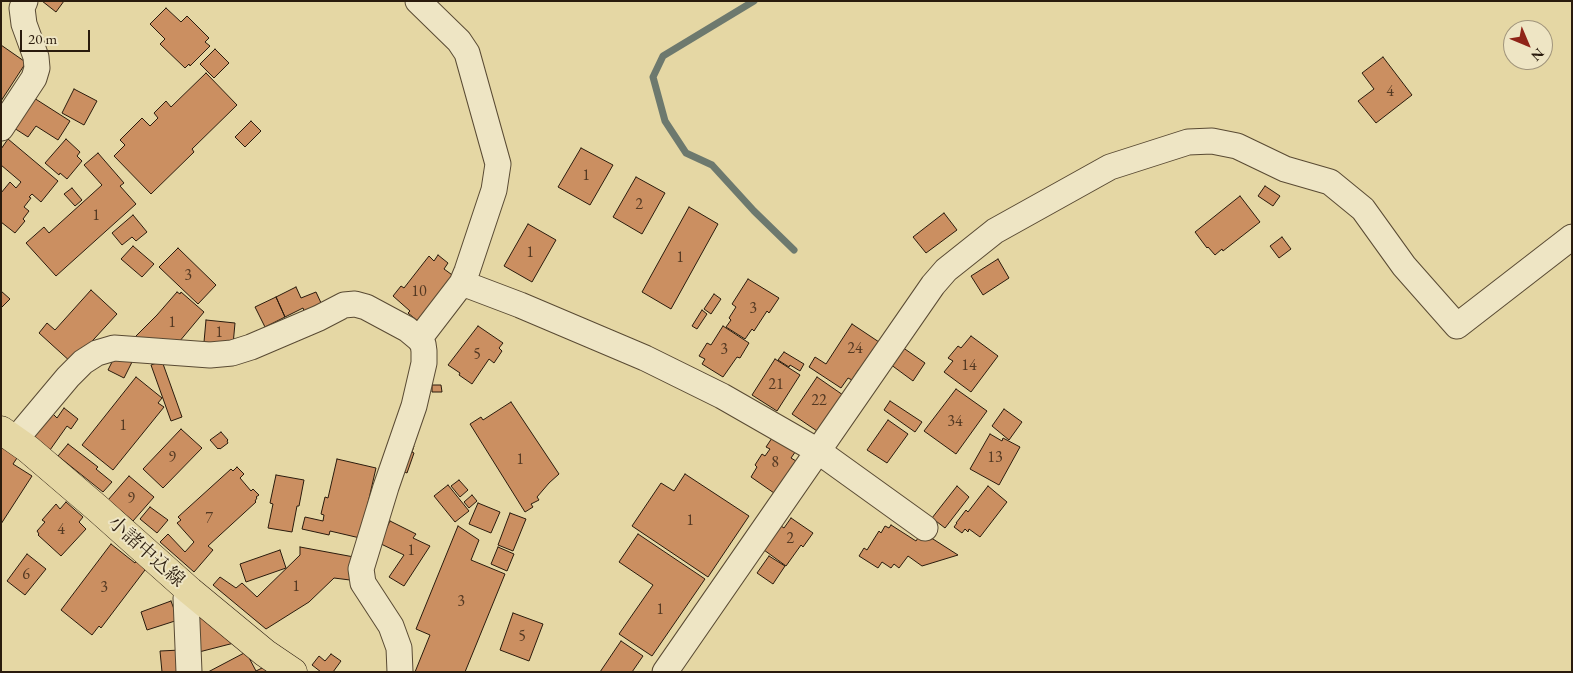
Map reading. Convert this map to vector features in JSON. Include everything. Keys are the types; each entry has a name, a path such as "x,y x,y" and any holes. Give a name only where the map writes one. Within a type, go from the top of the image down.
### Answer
{"main road":[{"name":"小諸中込線","path":"8,434 97,508 190,591 265,653 293,672"}],"street":[{"path":"1,128 34,78 38,68 24,24 22,8 25,1"},
{"path":"418,1 468,52 498,164 494,190 467,272 462,283 419,339"},
{"path":"665,672 933,284 946,270 995,231 1110,167 1188,142 1212,141 1236,146 1285,169 1330,182 1363,209 1404,266 1457,326 1572,237"},
{"path":"462,283 520,305 645,358 722,396 818,451 925,528"},
{"path":"8,434 83,362 97,353 114,348 210,354 232,353 302,326 344,305 355,304 366,307 407,329 423,344 424,363 414,406 386,486 361,569 363,582 391,626 400,648 400,672"},
{"path":"189,672 186,598 190,591"}],"building":[{"path":"42,1 64,1 56,12"},
{"path":"166,8 181,22 187,16 209,38 205,42 210,46 190,66 189,64 185,68 160,44 165,39 150,24"},
{"path":"1,45 24,61 25,64 1,101"},
{"path":"215,49 229,63 214,78 200,64"},
{"path":"1383,57 1412,95 1376,123 1358,101 1374,89 1362,73"},
{"path":"206,73 237,105 192,149 194,152 151,194 114,156 125,145 120,140 142,118 150,126 158,118 154,113 166,101 171,107"},
{"path":"74,89 97,101 84,125 62,113"},
{"path":"34,98 70,121 58,140 36,126 28,137 14,128"},
{"path":"251,121 261,131 245,147 235,137"},
{"path":"8,139 58,181 41,202 32,194 29,197 31,198 24,207 29,211 23,219 25,221 15,233 1,222 1,193 10,182 16,188 21,182 1,165 1,149"},
{"path":"66,139 80,152 77,156 82,161 67,179 45,163"},
{"path":"581,148 613,165 590,205 558,187"},
{"path":"98,153 124,183 120,186 136,204 56,276 26,243 44,227 49,233 102,185 84,165"},
{"path":"636,177 665,193 642,234 613,217"},
{"path":"1265,186 1280,196 1273,206 1258,196"},
{"path":"72,188 82,200 75,206 64,194"},
{"path":"1240,196 1260,222 1223,251 1222,249 1215,255 1195,232"},
{"path":"689,207 718,224 671,309 642,292"},
{"path":"944,213 957,230 926,253 913,237"},
{"path":"133,215 147,232 136,241 132,237 122,245 112,233"},
{"path":"528,224 556,240 532,282 504,266"},
{"path":"1282,237 1291,249 1279,258 1270,246"},
{"path":"133,246 154,264 142,277 121,259"},
{"path":"178,248 216,285 198,304 159,267"},
{"path":"438,255 448,263 444,269 455,277 419,322 393,296 401,286 404,288 429,256 434,261"},
{"path":"998,259 1009,278 983,295 971,276"},
{"path":"748,279 779,298 769,313 767,311 754,331 752,329 745,339 726,327 736,307 732,304"},
{"path":"296,287 301,298 316,292 322,305 305,313 303,308 285,317 276,297"},
{"path":"91,290 117,314 72,363 39,333 47,323 55,330"},
{"path":"1,291 10,299 1,308"},
{"path":"177,292 180,294 181,292 204,312 174,348 132,340 157,315"},
{"path":"714,294 721,299 711,314 704,309"},
{"path":"276,297 285,317 265,327 255,307"},
{"path":"702,310 707,314 697,329 692,326"},
{"path":"206,320 235,323 233,345 204,342"},
{"path":"852,324 879,342 852,380 848,378 841,388 809,367 815,357 826,364"},
{"path":"478,326 503,343 499,348 502,351 494,363 489,359 472,384 448,365"},
{"path":"723,326 749,343 740,358 737,357 723,377 702,364 705,359 699,356 707,343 711,345"},
{"path":"971,336 998,356 971,392 944,372 953,361 948,358 958,346 961,348"},
{"path":"902,347 925,363 913,381 890,364"},
{"path":"117,352 133,360 124,378 108,370"},
{"path":"784,352 804,364 800,371 778,360"},
{"path":"775,359 800,375 777,411 752,395"},
{"path":"162,361 182,417 171,421 151,365"},
{"path":"136,377 162,398 158,403 164,407 113,470 82,445"},
{"path":"817,377 843,395 817,431 792,414"},
{"path":"432,385 441,385 442,392 432,392"},
{"path":"956,389 987,411 956,454 924,431"},
{"path":"890,401 922,422 915,432 884,410"},
{"path":"511,402 559,474 537,497 539,500 531,504 533,507 525,512 470,424 481,417 483,420"},
{"path":"64,408 78,419 71,429 67,426 50,450 32,435 51,412 57,418"},
{"path":"1004,409 1022,422 1009,440 992,426"},
{"path":"888,420 908,434 887,463 867,450"},
{"path":"181,429 202,448 163,488 143,469"},
{"path":"221,432 228,440 228,443 218,449 210,440"},
{"path":"776,432 798,448 791,458 796,461 774,493 751,477 757,467 755,465 762,454 765,456 770,449 766,447"},
{"path":"990,434 1002,441 1003,438 1020,447 999,485 970,469"},
{"path":"1,443 19,455 13,464 32,476 1,524"},
{"path":"68,444 98,467 96,469 112,482 103,492 58,456"},
{"path":"409,444 414,446 412,452 414,453 407,473 400,470"},
{"path":"337,459 376,468 360,538 330,531 329,535 302,529 305,517 323,521 324,515 321,514 325,497 328,498"},
{"path":"237,467 244,474 240,478 251,491 253,489 259,495 256,497 256,502 208,546 213,550 194,572 160,542 168,534 185,552 194,542 177,523 181,520 178,517 231,469 233,471"},
{"path":"685,474 749,516 708,577 632,526 661,483 674,491"},
{"path":"276,475 304,480 292,532 268,528 273,504 270,503"},
{"path":"129,476 154,497 133,521 108,500"},
{"path":"459,480 468,490 460,497 451,486"},
{"path":"448,485 469,511 455,522 434,496"},
{"path":"957,486 969,497 945,528 932,518"},
{"path":"988,486 1007,502 980,537 969,529 968,532 965,529 962,533 954,527 956,523 966,510 968,512"},
{"path":"472,495 477,501 469,508 464,502"},
{"path":"66,502 83,517 79,522 86,529 61,556 38,535 37,531 45,522 42,520 56,504 60,509"},
{"path":"478,503 500,512 491,533 469,524"},
{"path":"150,507 168,520 157,533 140,519"},
{"path":"510,513 526,519 513,551 498,545"},
{"path":"791,518 813,533 803,547 801,545 786,566 764,550 781,526 784,528"},
{"path":"390,521 416,534 413,538 430,546 404,586 389,577 404,555 379,543"},
{"path":"891,525 916,541 922,532 958,555 922,566 908,556 899,568 894,564 891,568 882,562 878,568 859,556 864,548 867,550 879,531 881,533 885,526 889,528"},
{"path":"458,526 479,540 471,560 505,574 465,672 415,672 430,635 416,629"},
{"path":"638,534 705,579 652,656 619,634 653,585 619,562"},
{"path":"111,544 135,563 138,558 148,566 101,628 99,626 92,635 61,610"},
{"path":"300,547 354,557 350,580 334,578 309,602 266,629 213,585 220,577 236,588 242,583 257,597 300,555"},
{"path":"498,547 514,554 507,571 491,564"},
{"path":"280,550 286,568 246,582 240,564"},
{"path":"27,554 46,569 25,595 7,581"},
{"path":"769,556 785,566 773,584 757,573"},
{"path":"171,601 178,620 147,630 141,612"},
{"path":"199,611 234,643 199,652"},
{"path":"513,613 543,624 529,661 500,650"},
{"path":"621,641 643,656 632,672 600,672"},
{"path":"181,650 182,672 162,672 160,651"},
{"path":"246,652 256,671 264,667 266,672 208,672"},
{"path":"331,654 341,661 333,672 321,672 312,665 319,656 325,661"}],"waterway":[{"path":"754,1 663,56 653,77 665,121 686,153 712,165 754,211 794,250"}]}
